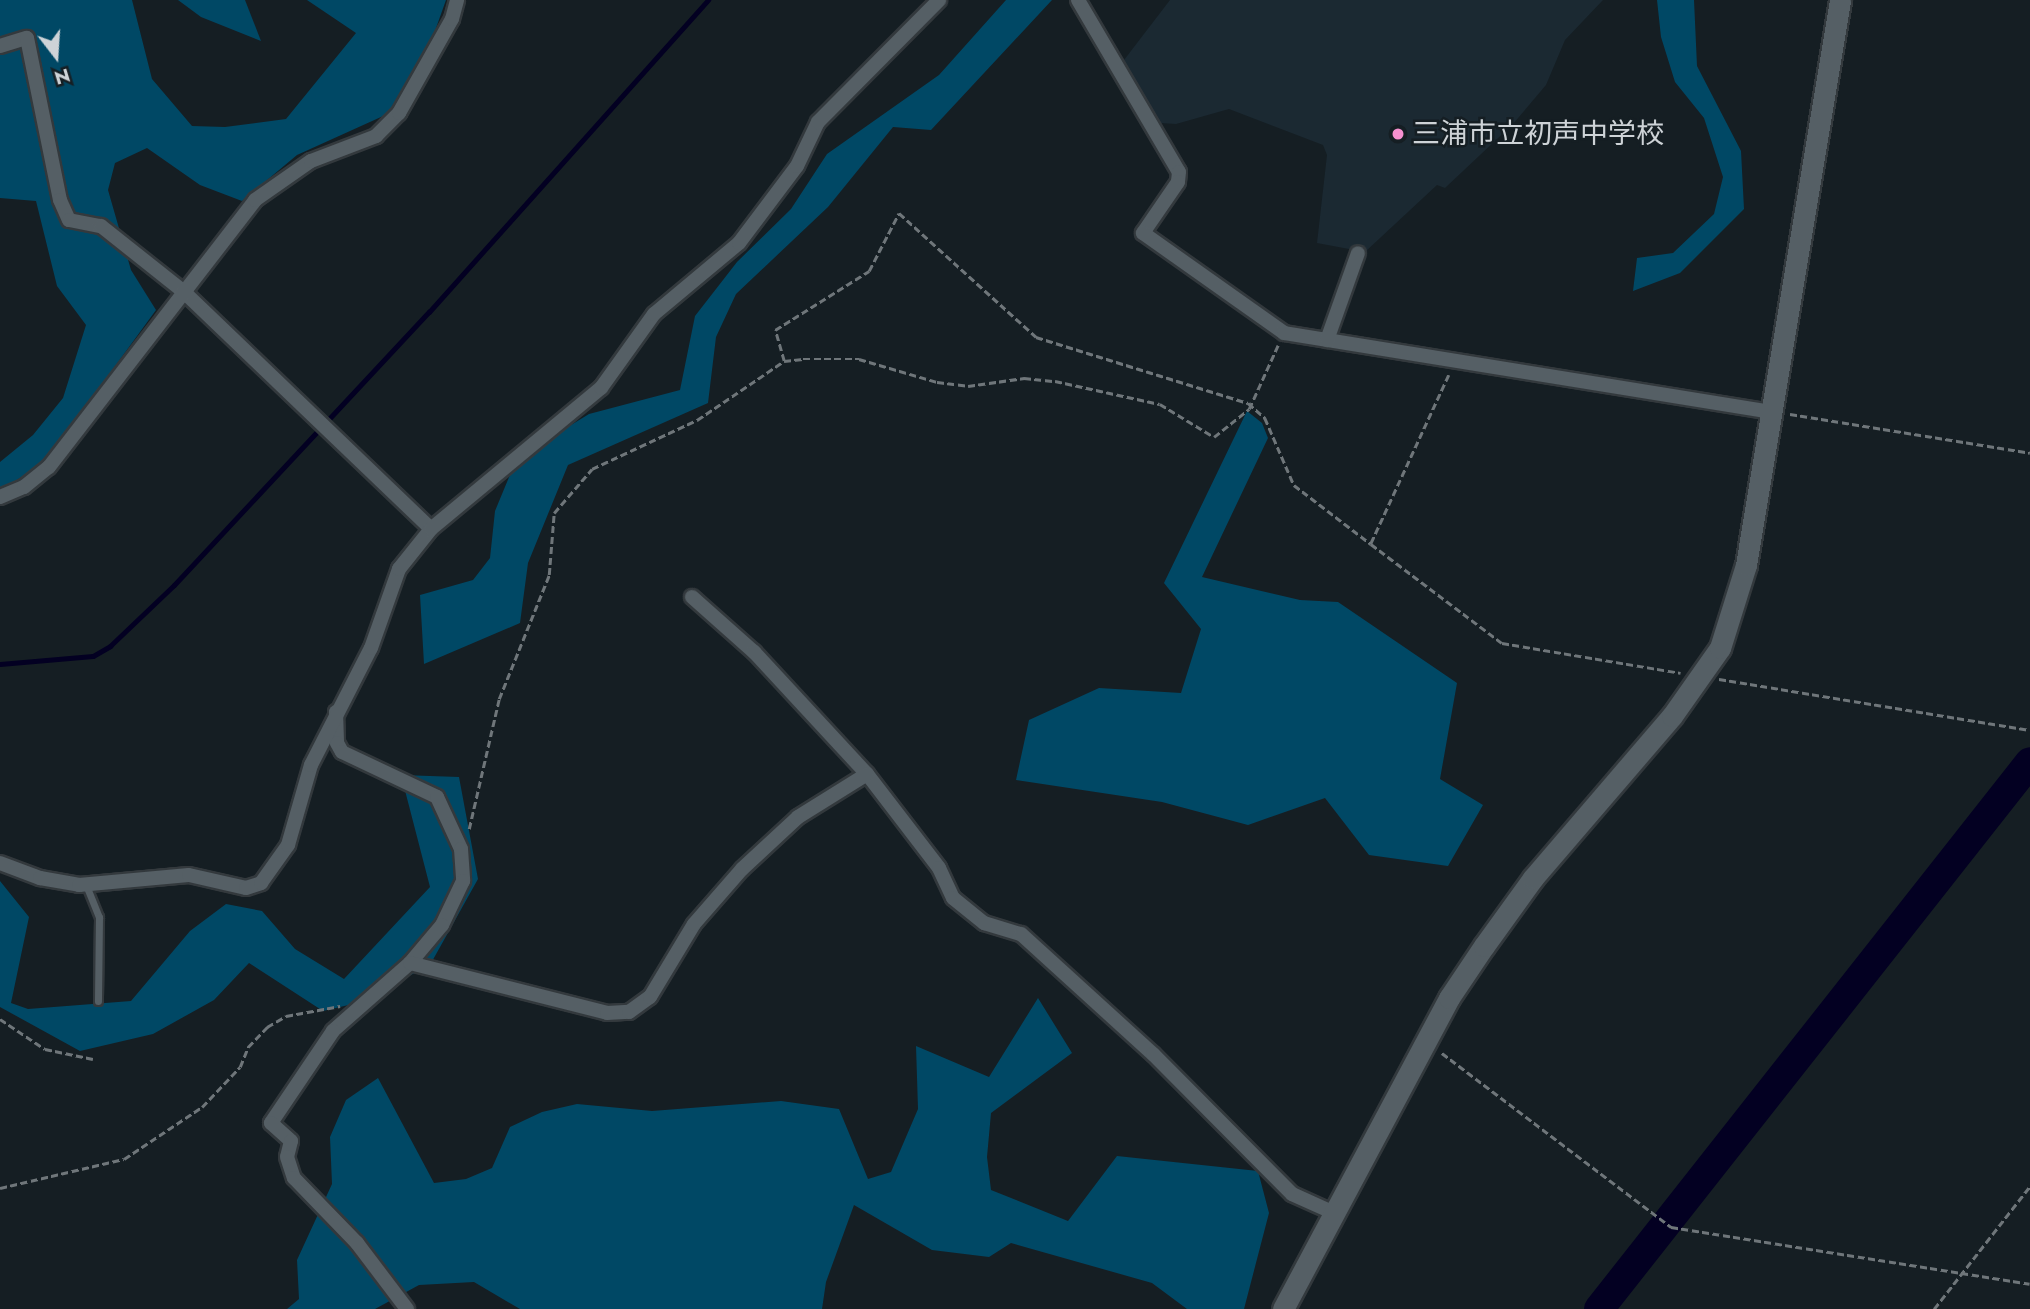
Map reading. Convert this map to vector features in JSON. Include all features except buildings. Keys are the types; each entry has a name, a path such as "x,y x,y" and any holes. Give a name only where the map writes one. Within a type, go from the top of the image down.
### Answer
{"street":[{"path":"0,497 24,487 49,467 255,200 311,161 376,136 399,113 452,19 457,0"},
{"path":"0,863 40,878 86,884 188,875 246,888 261,883 288,845 311,765 336,711 371,648 399,569 431,529 601,388 654,314 739,243 797,166 818,122 939,0"},
{"path":"1078,0 1179,172 1178,183 1143,233 1284,333 1772,412"},
{"path":"1283,1309 1426,1041 1483,946 1533,878 1704,676 1720,648 1740,594 1840,0"},
{"path":"0,46 27,38 60,200 69,220 101,226 184,292 431,529"},
{"path":"1327,340 1358,253"},
{"path":"692,597 754,652 867,774 939,868 953,898 984,923 1021,934 1153,1054 1292,1194 1334,1213"},
{"path":"336,711 339,748 437,797 454,829 463,859 458,900 410,963 358,1006 333,1031 271,1123 291,1141 287,1157 294,1178 357,1243 407,1309"},
{"path":"410,963 607,1013 629,1012 650,997 694,924 743,869 798,817 867,774"}],"lane":[{"path":"86,884 99,917 98,1001"}],"path":[{"path":"784,361 775,330 869,271 899,213 1036,337 1248,403 1265,418 1294,485 1502,643 2030,730"},
{"path":"463,859 499,699 549,575 554,513 592,469 697,420 784,361 859,359 937,382 968,386 1024,378 1055,381 1160,404 1207,436 1214,437 1249,409 1248,403 1284,333"},
{"path":"1371,544 1456,359"},
{"path":"1772,412 2030,453"},
{"path":"0,1188 124,1159 202,1107 240,1067 248,1047 267,1027 310,1009 358,1006"},
{"path":"0,1019 45,1049 93,1059"},
{"path":"1426,1041 1671,1227 2030,1284"},
{"path":"1934,1309 2030,1186"}],"shaded area":[{"path":"0,0 132,0 152,79 192,126 225,127 286,119 356,33 307,0 446,0 430,45 392,112 297,155 242,201 200,185 147,148 115,163 108,190 131,270 156,310 46,461 0,491 0,462 33,435 63,398 86,325 57,286 36,201 0,198"},
{"path":"178,0 245,0 261,41 201,17"},
{"path":"1006,0 1052,0 931,130 893,127 828,207 736,294 716,337 708,403 568,465 528,563 520,623 424,664 420,595 473,580 490,558 495,511 517,458 589,414 680,390 695,316 737,262 791,209 827,154 939,75"},
{"name":"三浦市立初声中学校","path":"1170,0 1603,0 1565,40 1546,85 1513,124 1445,188 1437,185 1365,252 1317,243 1327,155 1323,145 1229,109 1176,124 1160,123 1124,60"},
{"path":"1657,0 1694,0 1697,66 1741,151 1744,209 1680,273 1633,291 1637,258 1673,253 1714,214 1723,177 1704,118 1675,82 1661,37"},
{"path":"1247,411 1262,423 1268,438 1202,577 1300,600 1338,602 1457,683 1440,779 1483,805 1448,866 1369,855 1325,798 1248,825 1162,802 1016,780 1029,720 1099,688 1181,693 1201,629 1164,583"},
{"path":"401,775 459,777 478,879 430,965 357,1003 323,1011 249,963 214,1000 153,1034 80,1051 0,1007 0,881 29,917 11,1003 28,1009 131,1001 190,931 226,904 262,911 295,949 344,979 430,887"},
{"path":"1038,998 1072,1053 991,1113 987,1157 991,1190 1068,1221 1117,1156 1258,1171 1269,1213 1244,1309 1187,1309 1152,1283 1011,1243 989,1257 932,1250 854,1205 826,1282 822,1309 520,1309 474,1282 419,1285 375,1309 287,1309 299,1299 297,1260 332,1184 330,1137 346,1100 378,1078 434,1183 466,1179 492,1168 510,1127 542,1112 577,1104 652,1111 781,1101 839,1109 868,1179 891,1172 918,1109 916,1046 989,1077"}],"waterway":[{"path":"0,664 93,656 110,646 174,585 429,312 708,0"},
{"path":"1599,1309 2030,762"}],"place":[{"name":"三浦市立初声中学校","path":"1398,134"}]}
